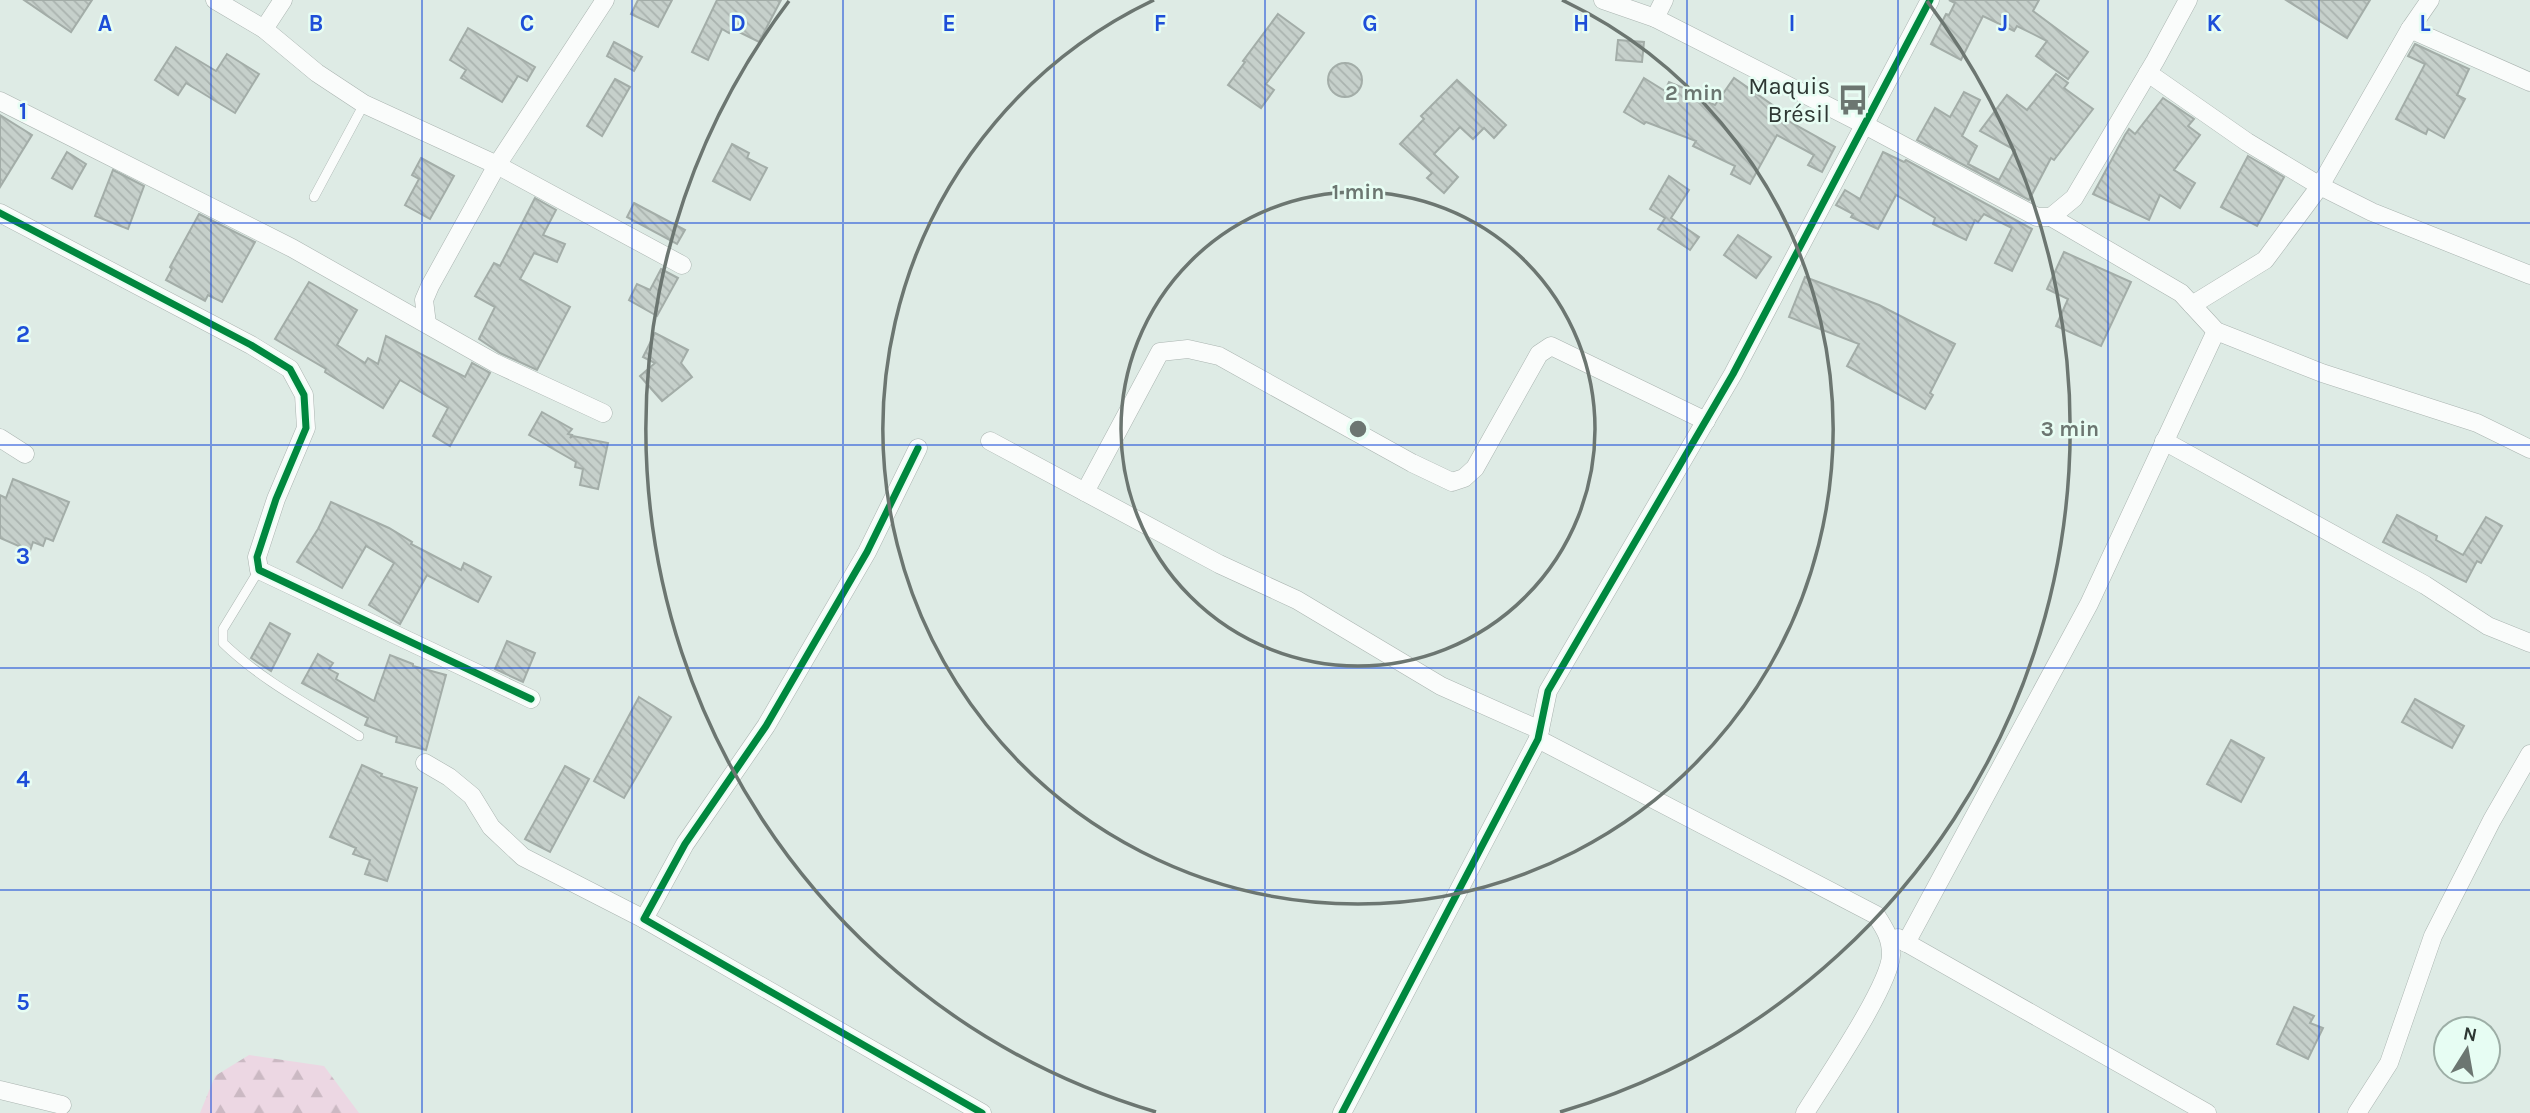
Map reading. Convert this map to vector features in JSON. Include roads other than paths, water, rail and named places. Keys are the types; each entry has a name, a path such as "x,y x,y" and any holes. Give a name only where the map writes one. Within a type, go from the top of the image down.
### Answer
{"street":[{"path":"215,0 264,29 317,73 364,104 497,165 682,265"},
{"path":"264,29 283,0"},
{"path":"427,324 424,300 430,286 497,165 605,0"},
{"path":"1603,0 1655,18 2037,217 2052,217 2181,293 2216,331 2322,373 2477,423 2530,449"},
{"path":"1655,18 1664,0"},
{"path":"1342,1113 1539,734 1548,691 1778,292 1863,124 1930,0"},
{"path":"2052,217 2074,198 2188,0"},
{"path":"2192,305 2265,260 2320,186 2410,29 2430,0"},
{"path":"2410,29 2530,82"},
{"path":"2148,73 2247,142 2320,186 2372,212 2530,275"},
{"path":"0,101 292,248 495,363 603,413"},
{"path":"0,213 251,345 289,369 304,395 306,428 276,499 257,557 259,570 531,699"},
{"path":"1906,943 2089,604 2216,331"},
{"path":"1085,492 1160,352 1188,349 1219,356 1412,463 1452,482 1464,478 1475,468 1539,354 1551,346 1706,421"},
{"path":"0,438 26,454"},
{"path":"990,440 1219,564 1297,600 1441,686 1539,734 1876,915 1888,933 1891,958 1878,994 1805,1113"},
{"path":"2164,440 2425,585 2488,626 2530,643"},
{"path":"643,919 685,845 766,726 867,552 918,448"},
{"path":"2357,1113 2389,1063 2433,936 2492,820 2530,754"},
{"path":"425,763 449,777 471,796 491,827 523,857 643,919 982,1113"},
{"path":"1888,933 2207,1113"},
{"path":"0,1090 62,1105"}],"lane":[{"path":"314,197 364,104"},
{"path":"259,570 223,629 223,643 285,691 359,736"}],"place":[{"name":"Maquis Brésil","path":"1853,100"}]}
